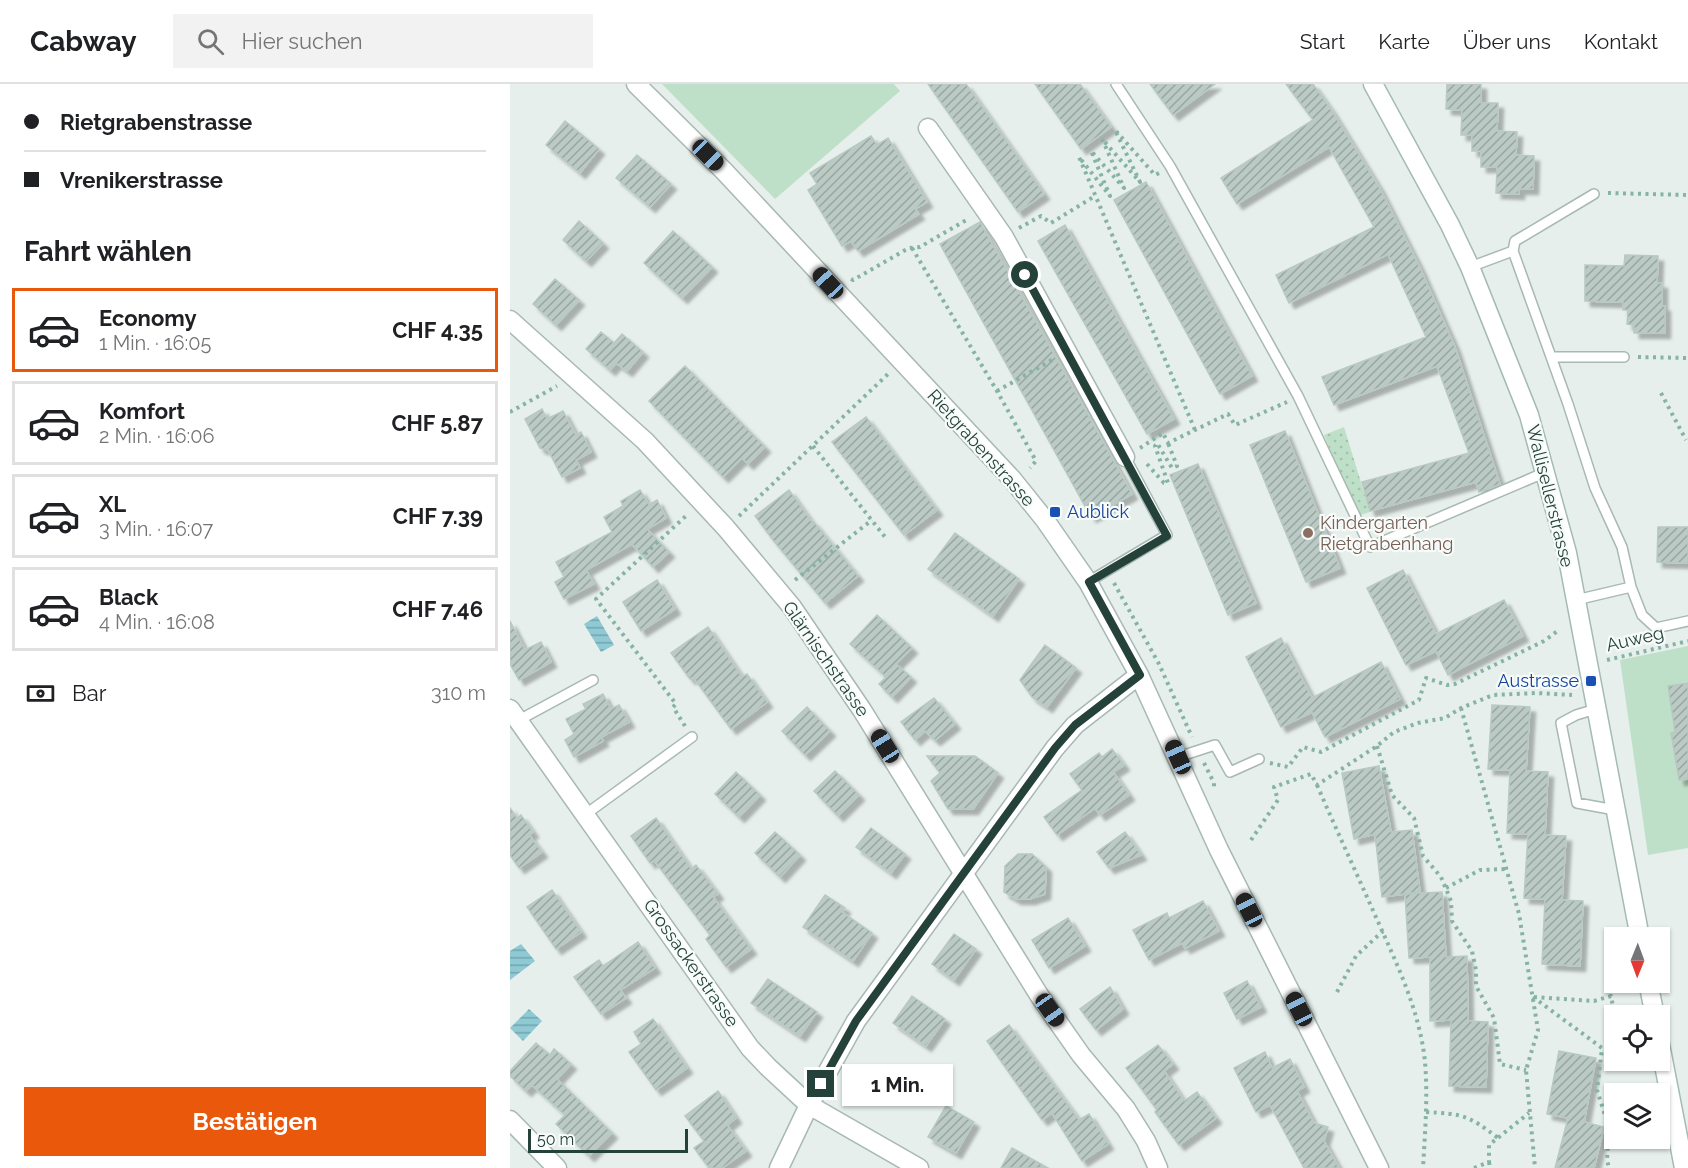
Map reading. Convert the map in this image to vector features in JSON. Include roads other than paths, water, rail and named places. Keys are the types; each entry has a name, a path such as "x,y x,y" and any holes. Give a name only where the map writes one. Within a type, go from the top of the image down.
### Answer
{"street":[{"name":"Rietgrabenstrasse","path":"636,84 724,171 1012,480 1045,520 1089,582 1140,675 1219,850 1379,1168"},
{"name":"Wallisellerstrasse","path":"1372,84 1470,267 1529,415 1564,542 1638,927"},
{"path":"928,128 1004,237 1125,457"},
{"name":"Glärnischstrasse","path":"510,320 645,441 726,528 780,592 862,710 1039,995 1081,1055 1126,1109 1146,1141 1158,1168"},
{"path":"779,1168 809,1105 856,1021 1055,748 1075,725 1140,675"},
{"name":"Grossackerstrasse","path":"514,715 750,1048 809,1105 919,1168"},
{"path":"1665,1071 1684,1168"},
{"path":"510,1120 557,1168"}],"lane":[{"path":"1116,84 1170,166 1298,396 1370,547 1546,472"},
{"path":"1594,194 1515,241 1513,251 1595,488 1622,547 1631,587 1642,615 1656,628 1688,621"},
{"path":"1470,267 1513,251"},
{"path":"1551,357 1624,357"},
{"path":"1089,582 1167,536 1125,457"},
{"path":"1576,600 1631,587"},
{"path":"514,715 592,681"},
{"path":"1596,709 1576,715 1561,723 1577,803 1615,810"},
{"path":"586,814 692,736"},
{"path":"1178,757 1215,745 1230,772 1258,759"}],"water":[{"path":"597,616 614,645 601,652 584,624"},
{"path":"521,944 535,961 510,980 510,951"},
{"path":"529,1009 542,1021 523,1041 510,1028"}],"place":[{"name":"Aublick","path":"1055,512"},
{"name":"Kindergarten Rietgrabenhang","path":"1308,533"},
{"name":"Austrasse","path":"1591,681"}]}
